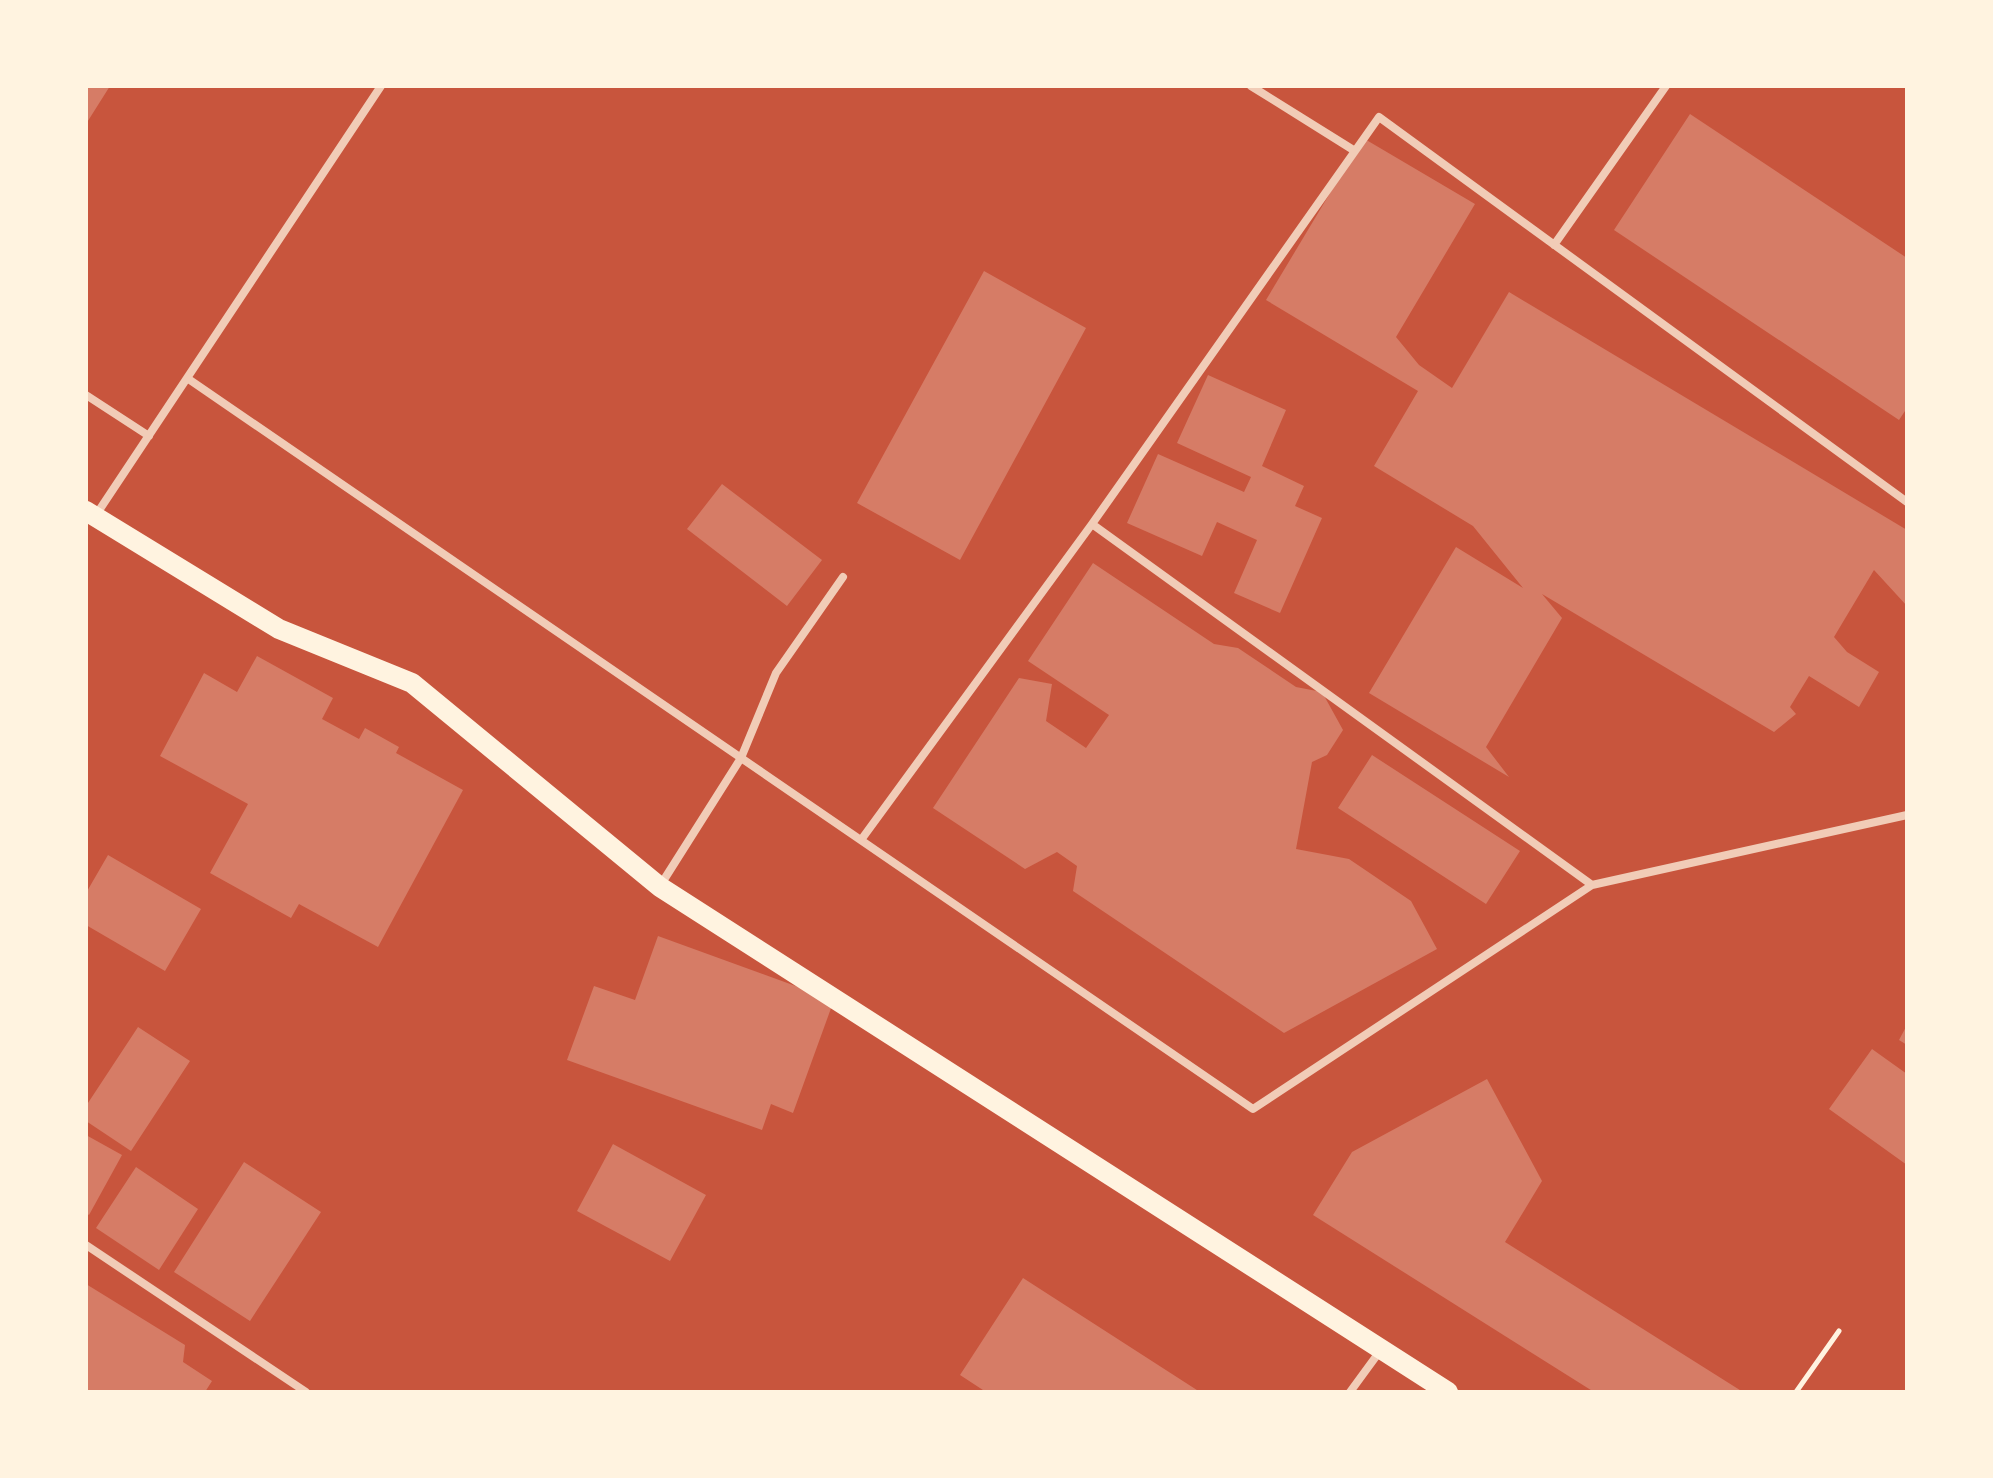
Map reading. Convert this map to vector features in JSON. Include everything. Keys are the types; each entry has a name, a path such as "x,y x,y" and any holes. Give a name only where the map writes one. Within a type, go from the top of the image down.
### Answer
{"main road":[{"path":"90,514 279,629 412,683 660,887 1448,1392"}],"street":[{"path":"90,514 149,436 381,86"},
{"path":"1251,86 1355,151"},
{"path":"1554,245 1666,86"},
{"path":"861,840 1092,524 1379,117 1907,502"},
{"path":"187,378 1253,1109 1592,885 1907,815"},
{"path":"86,395 149,436"},
{"path":"1092,524 1592,885"},
{"path":"660,887 741,758 776,673 843,577"},
{"path":"86,1245 306,1392"},
{"path":"1350,1392 1382,1349"}],"path":[{"path":"1796,1392 1839,1331"}],"building":[{"path":"86,86 110,86 86,124"},
{"path":"1690,114 1907,258 1907,408 1899,420 1614,230"},
{"path":"1363,138 1475,204 1396,337 1419,365 1452,388 1509,292 1907,530 1907,606 1874,570 1834,637 1847,652 1879,672 1859,707 1809,676 1790,707 1796,714 1774,732 1542,594 1562,618 1486,747 1509,777 1369,693 1456,547 1523,588 1473,526 1374,466 1418,391 1266,300"},
{"path":"984,271 1086,328 960,560 857,503"},
{"path":"1208,375 1286,410 1262,466 1304,486 1295,506 1322,518 1280,613 1234,593 1257,540 1217,522 1202,556 1127,523 1158,454 1244,492 1251,477 1177,443"},
{"path":"722,484 822,560 787,606 687,529"},
{"path":"1093,563 1214,644 1238,648 1296,687 1322,692 1343,730 1327,755 1312,762 1296,849 1349,859 1411,901 1437,949 1284,1033 1073,891 1077,866 1057,852 1025,869 933,808 1019,678 1052,684 1046,721 1086,748 1109,715 1028,661"},
{"path":"257,656 333,698 322,719 359,739 365,728 399,747 396,753 463,790 378,947 299,904 291,918 210,873 248,804 160,756 204,673 237,692"},
{"path":"1372,755 1520,851 1486,904 1338,808"},
{"path":"108,855 201,909 165,971 86,925 86,893"},
{"path":"658,936 834,1000 793,1113 771,1104 762,1130 567,1060 594,986 635,1000"},
{"path":"1907,1025 1907,1045 1899,1040"},
{"path":"138,1027 190,1061 131,1151 86,1121 86,1106"},
{"path":"1872,1049 1907,1074 1907,1165 1829,1109"},
{"path":"1487,1079 1542,1181 1505,1242 1743,1392 1594,1392 1313,1215 1352,1152"},
{"path":"86,1135 122,1155 89,1215 86,1213"},
{"path":"613,1144 706,1195 670,1261 577,1211"},
{"path":"244,1162 321,1212 250,1321 174,1272"},
{"path":"136,1167 198,1209 159,1270 96,1228"},
{"path":"1023,1278 1200,1392 986,1392 960,1375"},
{"path":"86,1284 185,1345 183,1362 212,1381 205,1392 86,1392"}]}
